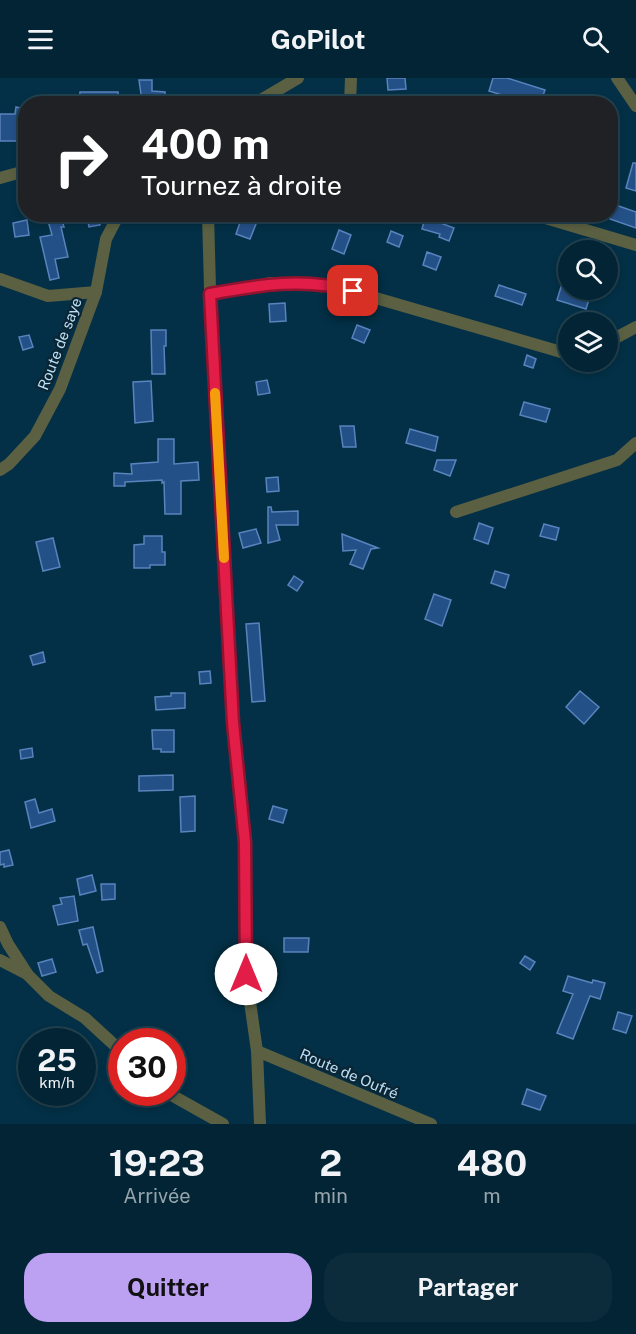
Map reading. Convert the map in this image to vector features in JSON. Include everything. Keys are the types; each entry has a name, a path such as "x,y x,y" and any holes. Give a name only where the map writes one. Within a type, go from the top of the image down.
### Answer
{"street":[{"path":"268,96 298,78"},
{"path":"350,96 351,78"},
{"path":"617,78 636,106"},
{"path":"0,178 18,173"},
{"name":"Route de saye","path":"0,470 9,464 35,436 60,389 96,292 106,239 115,222"},
{"path":"208,222 232,711 245,842 246,974 256,1051 260,1124"},
{"path":"559,222 636,245"},
{"path":"0,279 48,296 96,292"},
{"path":"210,294 271,283 331,285 558,351"},
{"path":"618,337 636,327"},
{"path":"456,512 616,460 636,443"},
{"path":"0,927 28,975 50,996 85,1018 108,1039"},
{"path":"0,960 28,975"},
{"name":"Route de Oufré","path":"256,1051 431,1124"},
{"path":"186,1103 223,1124"}],"building":[{"path":"387,78 405,78 406,89 388,90"},
{"path":"493,78 507,78 545,90 543,96 505,96 489,91"},
{"path":"139,80 152,80 152,91 165,92 165,96 141,96"},
{"path":"80,92 118,92 118,96 80,96"},
{"path":"16,107 18,107 18,141 0,141 0,114 15,114"},
{"path":"633,163 636,163 636,191 626,188"},
{"path":"618,206 636,212 636,228 618,222"},
{"path":"27,222 29,235 15,237 13,223"},
{"path":"48,222 62,222 64,227 61,227 68,257 55,259 59,278 50,280 40,237 52,235"},
{"path":"88,222 99,222 100,225 89,227"},
{"path":"240,222 257,222 250,239 236,234"},
{"path":"424,222 438,222 454,228 449,241 439,237 440,234 422,229"},
{"path":"339,230 351,235 344,254 332,249"},
{"path":"391,231 403,236 399,247 387,242"},
{"path":"427,252 441,257 436,270 423,265"},
{"path":"499,285 526,294 522,305 495,296"},
{"path":"558,297 558,300 589,300 586,309 557,300"},
{"path":"285,303 286,321 270,322 269,304"},
{"path":"357,325 370,330 364,343 352,338"},
{"path":"151,330 166,330 165,374 152,374"},
{"path":"29,335 33,347 23,350 19,337"},
{"path":"527,355 536,359 533,368 524,365"},
{"path":"267,380 270,393 258,395 256,382"},
{"path":"151,381 153,421 135,423 133,382"},
{"path":"524,402 550,409 546,422 520,415"},
{"path":"340,426 354,426 356,447 343,447"},
{"path":"410,429 438,437 435,451 406,443"},
{"path":"158,439 174,439 174,464 198,462 199,480 181,481 181,514 165,514 164,482 162,483 162,480 125,482 125,486 114,486 114,473 132,474 131,464 158,462"},
{"path":"437,460 456,460 450,476 434,470"},
{"path":"278,477 279,491 267,492 266,478"},
{"path":"268,507 271,507 272,512 298,511 298,525 276,525 280,540 268,543"},
{"path":"479,523 493,528 488,544 474,539"},
{"path":"544,524 559,528 556,540 540,536"},
{"path":"256,529 261,543 243,548 239,533"},
{"path":"342,534 378,548 371,549 363,569 350,564 356,550 343,551"},
{"path":"144,536 162,536 165,565 134,568 134,545 144,544"},
{"path":"53,538 60,567 43,571 36,542"},
{"path":"495,571 509,575 505,588 491,583"},
{"path":"294,576 303,582 297,591 288,585"},
{"path":"434,594 451,600 442,626 425,619"},
{"path":"259,623 265,701 252,702 246,624"},
{"path":"43,652 45,662 33,665 30,656"},
{"path":"210,671 211,683 200,684 199,672"},
{"path":"580,691 599,707 584,724 566,707"},
{"path":"171,693 185,693 185,708 156,710 155,697 171,696"},
{"path":"152,730 174,730 174,752 161,752 161,749 153,749"},
{"path":"32,748 33,757 21,759 20,750"},
{"path":"173,775 173,790 139,791 139,776"},
{"path":"195,796 195,831 181,832 180,797"},
{"path":"35,799 39,813 52,809 55,821 31,828 25,802"},
{"path":"273,806 287,810 283,823 269,819"},
{"path":"9,850 13,865 4,867 4,864 0,865 0,852"},
{"path":"92,875 96,891 80,895 77,879"},
{"path":"101,884 115,884 115,899 102,900"},
{"path":"74,896 78,921 58,925 53,906 62,904 60,898"},
{"path":"93,927 103,971 97,973 87,944 83,945 79,930"},
{"path":"284,938 309,938 308,952 284,952"},
{"path":"525,956 535,962 530,970 520,963"},
{"path":"52,959 56,972 42,976 38,963"},
{"path":"568,976 592,983 593,980 605,983 600,999 590,996 573,1039 557,1033 573,994 563,991"},
{"path":"618,1012 632,1016 626,1033 613,1029"},
{"path":"527,1089 546,1096 540,1110 522,1104"}],"slow traffic":[{"path":"215,393 224,558"}],"route":[{"path":"246,974 245,842 233,723 210,294 271,283 331,285 353,291"}]}
